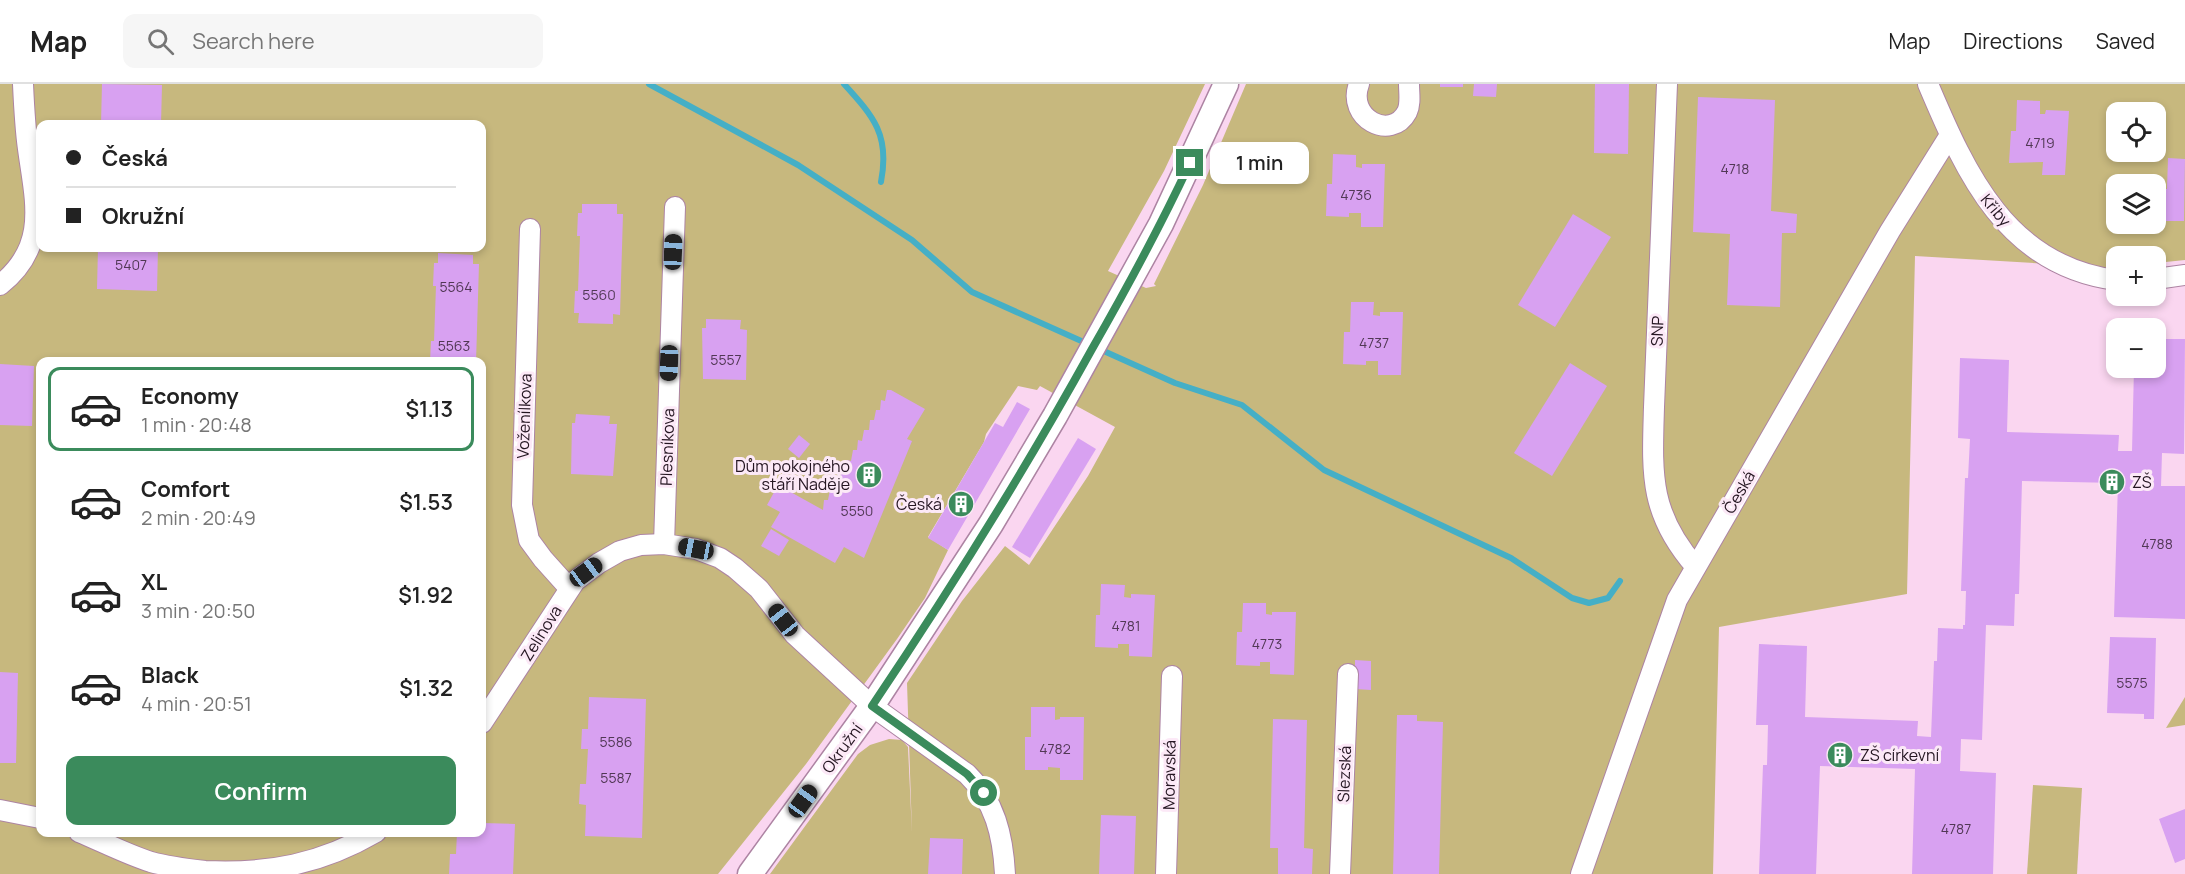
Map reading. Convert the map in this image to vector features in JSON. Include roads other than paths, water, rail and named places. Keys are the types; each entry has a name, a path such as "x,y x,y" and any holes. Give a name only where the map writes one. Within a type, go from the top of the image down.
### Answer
{"street":[{"path":"0,285 25,255 32,241 36,221 23,84"},
{"name":"Okružní","path":"750,874 872,706 973,553 1055,416 1152,241 1226,84"},
{"path":"1359,84 1356,97 1360,111 1372,123 1384,125 1398,122 1406,114 1409,106 1409,84"},
{"name":"SNP","path":"1667,84 1654,407 1655,491 1672,536 1695,566"},
{"name":"Křiby","path":"1928,84 1965,166 1984,198 2016,234 2053,261 2106,278"},
{"name":"Česká","path":"1581,874 1677,600 1890,231 1950,135"},
{"name":"Plesníkova","path":"664,544 675,207"},
{"name":"Voženílkova","path":"530,229 522,505 529,540 569,588"},
{"path":"2166,278 2185,275"},
{"name":"Zelinova","path":"486,717 575,580 599,562 620,551 641,545 664,544 696,549 720,558 735,568 759,589 795,635 872,706"},
{"name":"Slezská","path":"1340,874 1348,674"},
{"name":"Moravská","path":"1166,874 1172,676"},
{"path":"872,706 977,783 993,810 998,826 1005,874"},
{"path":"0,810 36,817"},
{"path":"91,837 149,861 168,866 232,873 256,873 294,867 332,854 366,837"}],"waterway":[{"path":"649,84 798,165 912,240 972,292 1088,344"},
{"path":"844,84 864,107 877,128 883,152 881,182"},
{"path":"1097,348 1175,383 1242,405 1324,470 1511,558 1572,598 1589,603 1608,598 1620,581"}],"place":[{"name":"Dům pokojného stáří Naděje","path":"869,475"},
{"name":"ZŠ","path":"2112,482"},
{"name":"Česká","path":"961,504"},
{"name":"ZŠ církevní","path":"1840,755"}]}
